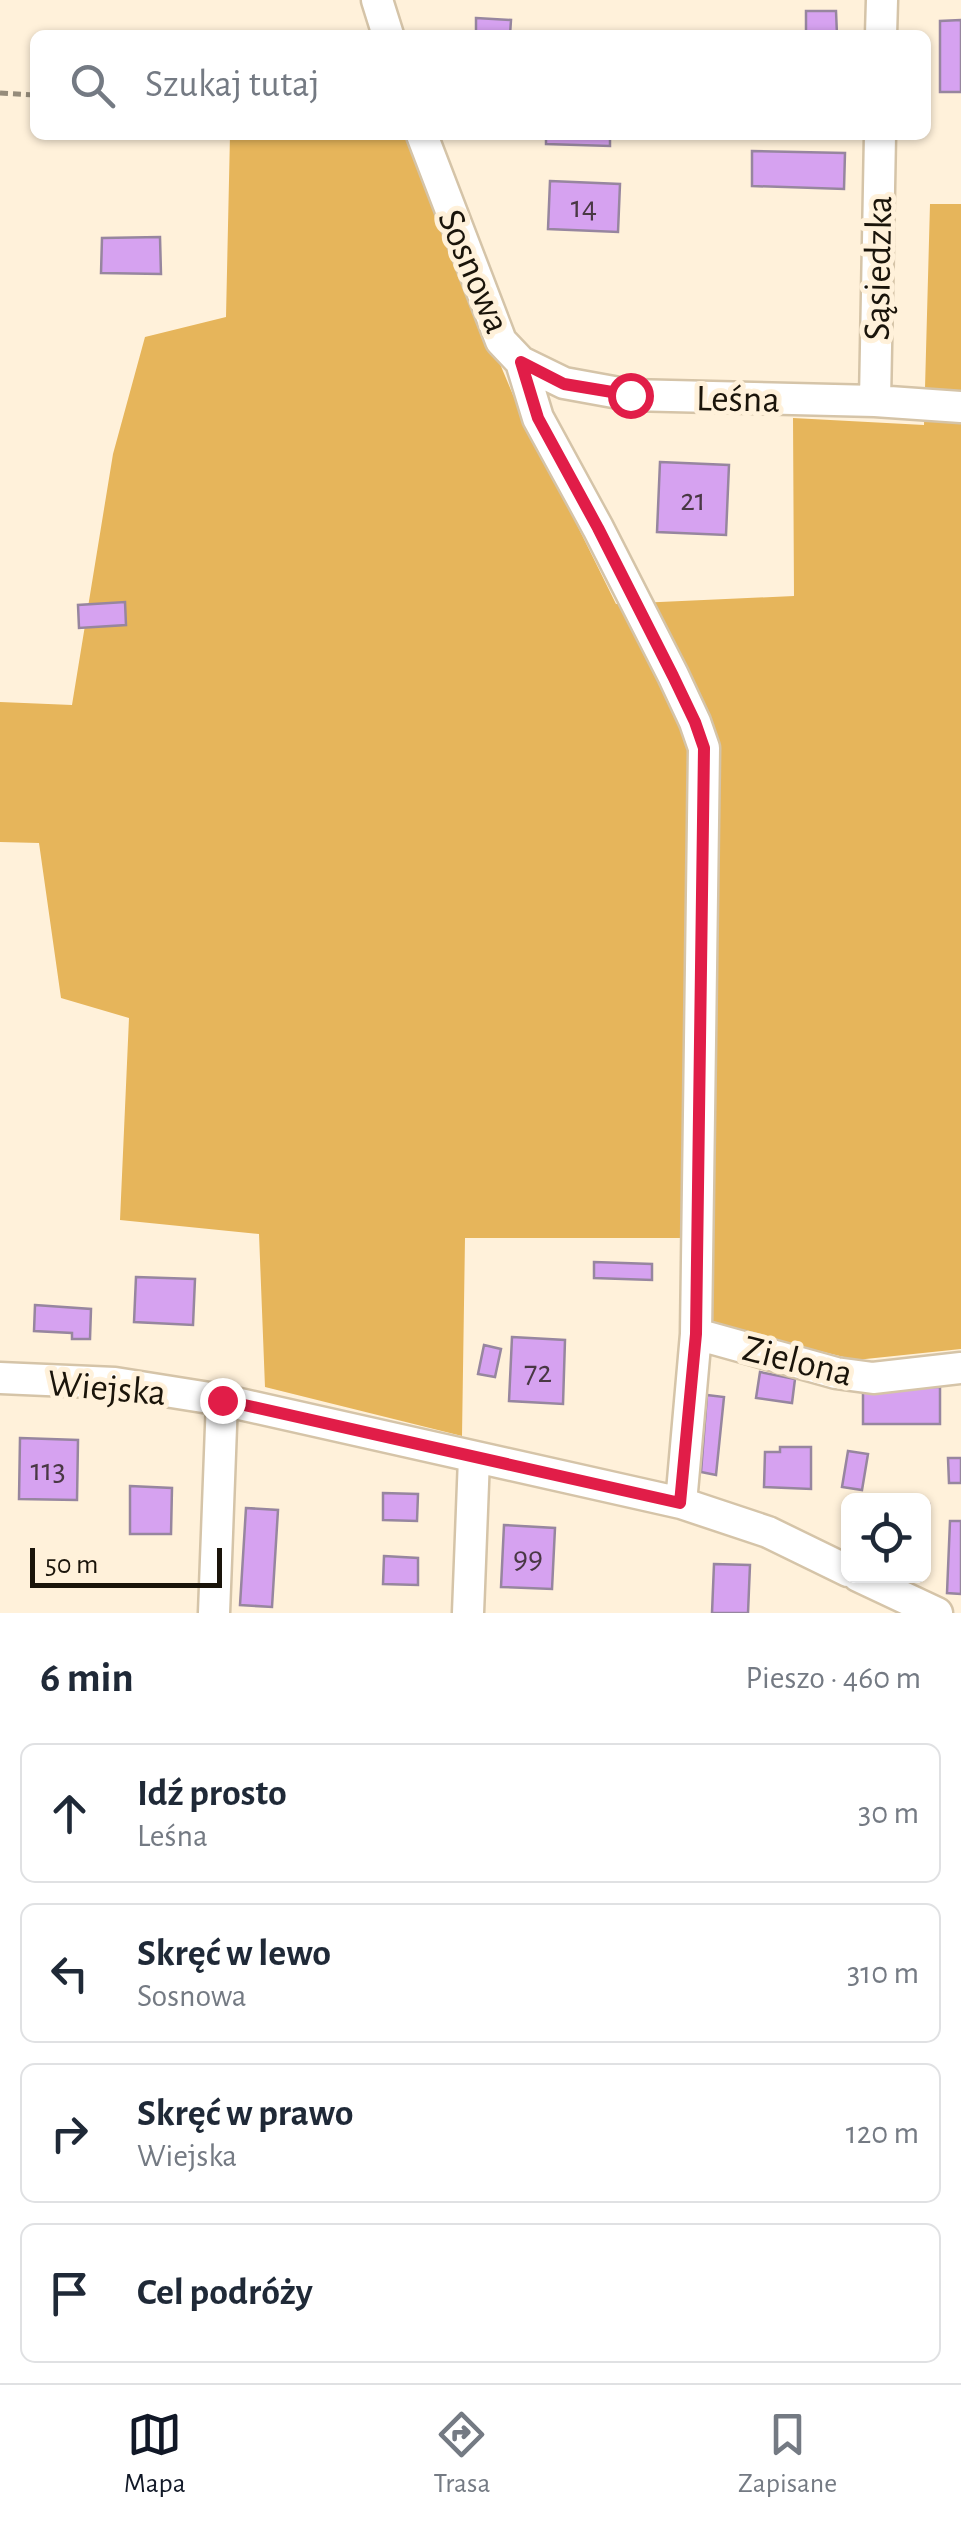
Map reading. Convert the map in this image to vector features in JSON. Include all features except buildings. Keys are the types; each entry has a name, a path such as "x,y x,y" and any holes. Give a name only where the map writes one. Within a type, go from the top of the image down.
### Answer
{"street":[{"path":"377,0 386,30"},
{"path":"881,30 882,0"},
{"name":"Sosnowa","path":"424,140 500,341 521,362 538,418 664,659 704,748 696,1334 680,1503"},
{"name":"Sąsiedzka","path":"875,401 880,140"},
{"name":"Leśna","path":"521,362 564,384 630,395 961,407"},
{"name":"Zielona","path":"696,1334 836,1373 872,1378 961,1368"},
{"name":"Wiejska","path":"0,1378 115,1382 222,1400 680,1503 768,1532 841,1568"},
{"path":"214,1613 222,1400"},
{"path":"468,1613 474,1458"},
{"path":"873,1583 937,1613"}],"path":[{"path":"0,93 30,95"}],"shaded area":[{"path":"230,140 406,140 513,395 616,604 794,596 793,418 924,425 930,204 961,204 961,1349 856,1360 707,1323 709,1238 465,1238 462,1436 265,1387 259,1234 120,1220 129,1018 61,998 39,843 0,842 0,702 72,705 113,454 145,337 226,317"}],"route":[{"path":"222,1400 680,1503 696,1334 704,748 673,676 538,418 521,362 564,384 630,395"}]}
